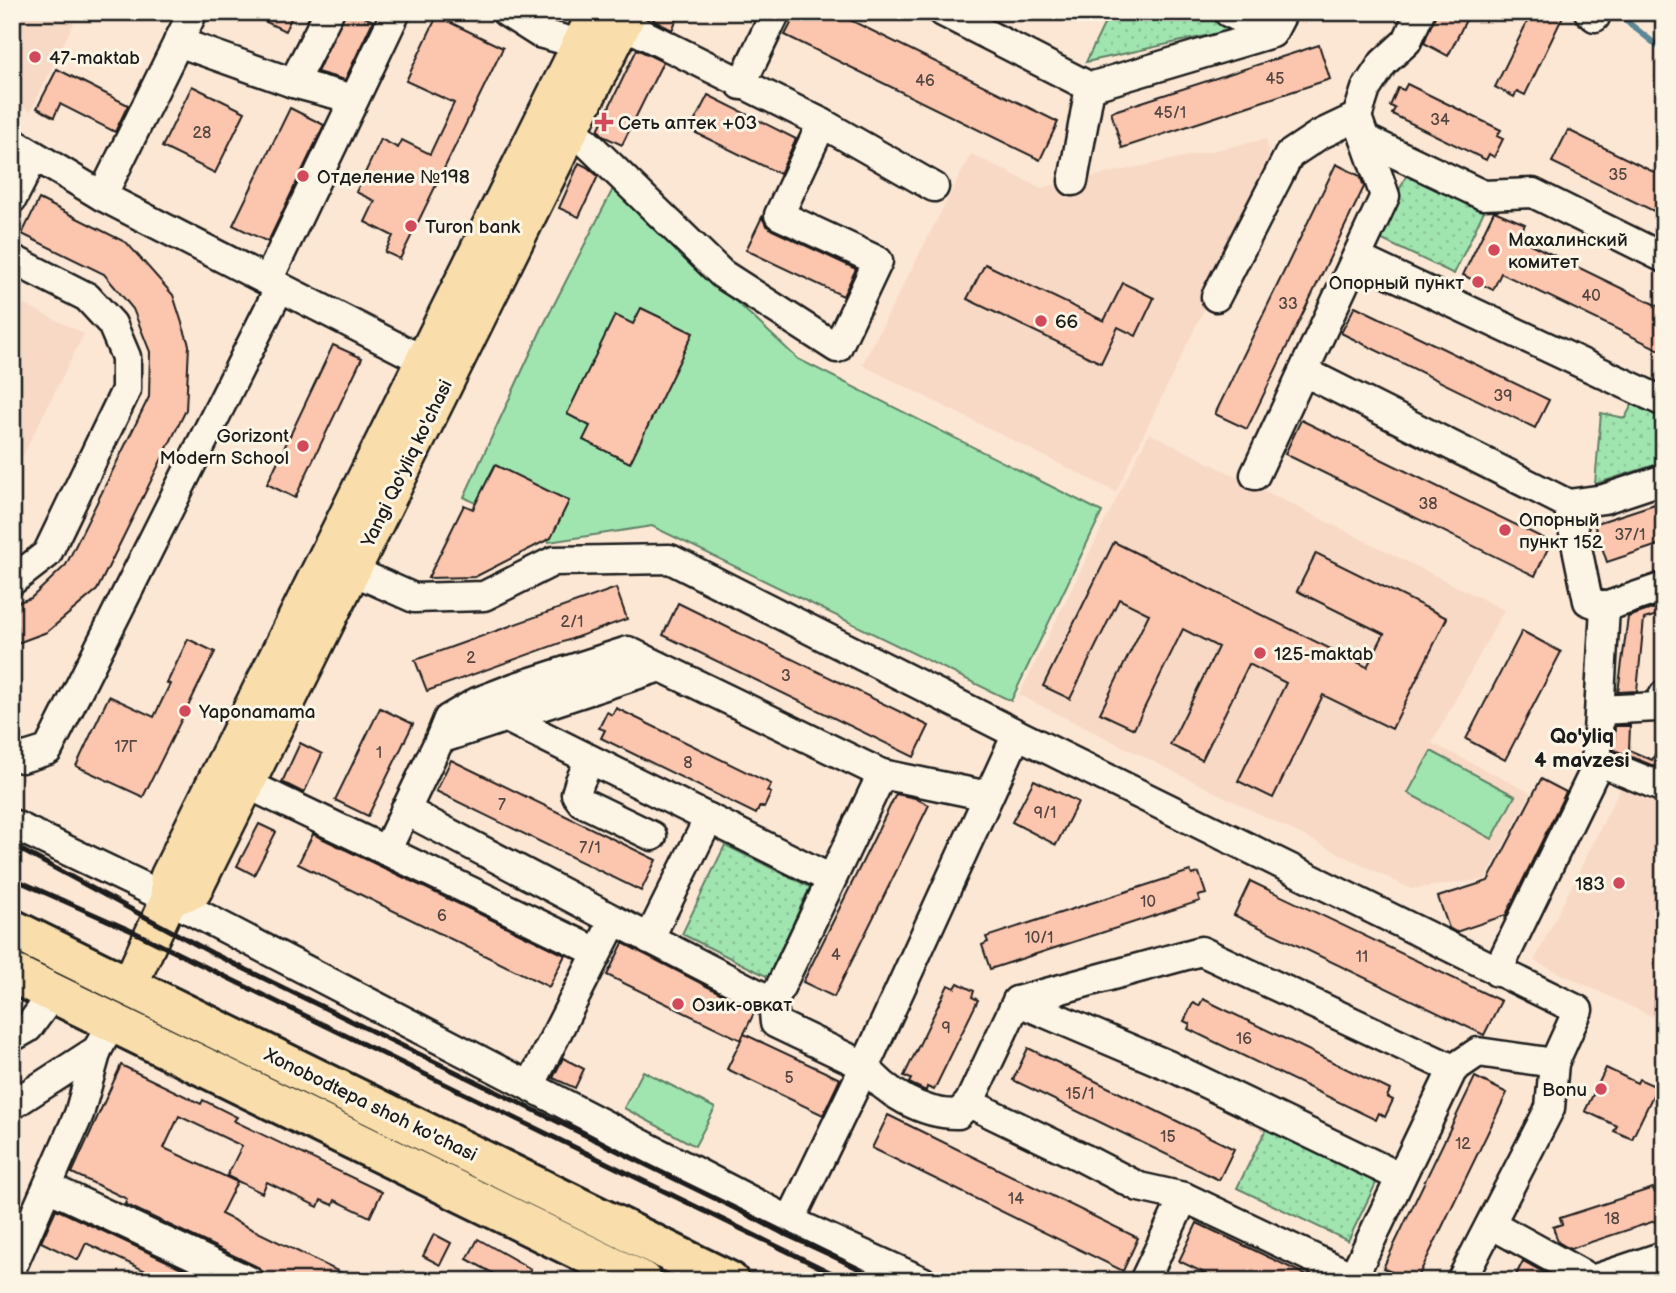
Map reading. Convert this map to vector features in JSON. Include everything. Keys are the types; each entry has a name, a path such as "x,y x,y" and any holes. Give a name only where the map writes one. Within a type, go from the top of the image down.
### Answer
{"highway":[{"name":"Xonobodtepa shoh ko'chasi","path":"12,929 729,1281"},
{"path":"12,973 53,994 104,1036 592,1270 642,1281"},
{"path":"104,1036 129,986"}],"main road":[{"name":"Yangi Qo'yliq ko'chasi","path":"556,127 580,44 616,16"},
{"name":"Yangi Qo'yliq ko'chasi","path":"129,986 169,899 168,877 339,564 556,127 616,16"},
{"name":"Yangi Qo'yliq ko'chasi","path":"169,899 194,890 247,784 339,564"}],"street":[{"path":"102,196 193,12"},
{"path":"293,83 329,12"},
{"path":"12,753 22,758 48,750 274,283 354,99 396,12"},
{"path":"741,85 776,12"},
{"path":"943,12 1090,87 1278,22"},
{"path":"1228,12 1278,22"},
{"path":"1255,475 1385,196 1361,128 1366,89 1383,63 1407,41 1420,12"},
{"path":"514,15 539,33 580,44"},
{"path":"616,16 741,85 822,123 934,187"},
{"path":"178,42 293,83 354,99"},
{"path":"1073,181 1090,87"},
{"path":"556,127 585,141 722,274 836,348 878,261 779,215 822,123"},
{"path":"1216,297 1289,155 1319,135 1361,128 1483,195 1533,194 1664,258"},
{"path":"12,199 23,149 102,196 437,367"},
{"path":"1357,258 1664,402"},
{"path":"12,259 87,297 112,324 126,357 126,390 47,554 12,581"},
{"path":"1305,372 1568,505 1604,499 1664,479"},
{"path":"1568,505 1588,601 1605,607 1664,587"},
{"path":"339,564 414,598 484,596 554,561 670,559 1017,734 1578,1010 1554,1063 1550,1108 1461,1281"},
{"path":"1497,972 1596,768 1605,607"},
{"path":"386,851 448,719 477,702 588,662 628,651 882,774 988,796"},
{"path":"440,739 660,667"},
{"path":"1600,710 1657,706 1664,695"},
{"path":"507,718 831,879"},
{"path":"790,1221 865,1066 1017,734"},
{"path":"590,760 576,794 582,802 652,836"},
{"path":"1595,760 1664,788"},
{"path":"882,774 773,1002 775,1023 865,1066 873,1077 892,1091 932,1111 958,1114 969,1103 1017,1001 1201,951 1452,1069"},
{"path":"247,784 597,952"},
{"path":"405,810 773,1002"},
{"path":"649,939 709,818"},
{"path":"12,824 169,899 790,1221 922,1281"},
{"path":"530,1086 614,920"},
{"path":"12,1037 28,1028 53,994"},
{"path":"1017,1001 1170,1066 1400,1177"},
{"path":"12,1105 104,1036"},
{"path":"12,1267 79,1114 104,1036"},
{"path":"969,1103 1139,1187 1184,1197 1357,1279 1400,1177 1452,1069 1478,1052 1554,1063"},
{"path":"48,1187 249,1281"},
{"path":"1144,1281 1184,1197"},
{"path":"1491,1224 1591,1280 1664,1256"}],"shaded area":[{"name":"47-maktab","path":"12,12 79,12 31,111 12,103"},
{"name":"66","path":"1266,139 1272,168 1116,492 862,365 971,154 1041,188"},
{"path":"12,298 84,334 12,477"},
{"name":"125-maktab","path":"1149,433 1504,610 1432,743 1531,793 1486,879 1411,889 1019,695"},
{"name":"183","path":"1622,785 1664,804 1664,1022 1534,961"}],"green space":[{"path":"1110,12 1201,12 1237,29 1086,62"},
{"path":"1407,174 1484,211 1454,274 1376,237"},
{"path":"613,189 798,359 1102,512 1011,701 652,526 549,542 464,497 542,328"},
{"path":"1636,397 1664,410 1664,462 1595,484 1601,413 1625,418"},
{"path":"1431,751 1515,796 1492,839 1408,793"},
{"path":"725,845 810,887 768,977 682,934"},
{"path":"643,1071 715,1108 695,1146 624,1108"},
{"path":"1269,1123 1379,1177 1348,1241 1237,1188"}],"building":[{"path":"245,12 294,12 285,31"},
{"path":"345,12 354,12 373,21 345,80 317,72"},
{"path":"657,12 680,12 672,30 653,20"},
{"path":"797,12 834,12 1058,122 1040,160 785,35"},
{"path":"1436,12 1470,12 1448,56 1424,43"},
{"path":"1532,12 1565,12 1525,95 1517,91 1514,97 1495,87"},
{"path":"437,16 503,48 400,259 385,252 393,236 365,222 375,201 356,192 381,139 398,148 402,140 430,154 454,103 406,81"},
{"path":"1319,45 1330,79 1122,148 1111,112"},
{"path":"637,49 663,62 622,145 605,137 598,130"},
{"path":"57,69 128,105 115,132 60,104 54,117 37,108"},
{"path":"1407,84 1501,130 1497,136 1503,139 1494,157 1489,154 1486,160 1392,114 1395,108 1390,106 1398,88 1404,90"},
{"path":"192,86 245,112 215,173 162,147"},
{"path":"708,95 796,139 780,174 690,130"},
{"path":"290,108 324,125 268,242 233,225"},
{"path":"1568,130 1664,177 1664,216 1552,162"},
{"path":"579,163 598,176 579,217 559,208"},
{"path":"1336,164 1360,176 1364,187 1247,429 1215,414"},
{"path":"39,199 127,243 173,295 189,345 186,410 97,590 47,632 12,645 12,604 31,598 66,565 149,397 150,352 133,309 104,274 22,234"},
{"path":"1494,211 1525,224 1518,238 1664,309 1664,352 1501,273 1493,290 1463,275"},
{"path":"762,217 772,230 856,269 843,296 746,250"},
{"path":"985,264 1104,321 1123,283 1154,298 1136,336 1118,327 1101,363 967,299"},
{"path":"1355,306 1549,400 1535,428 1341,333"},
{"path":"641,308 693,333 630,463 583,440 590,426 567,414 615,315 633,324"},
{"name":"Gorizont Modern School","path":"333,345 362,358 295,498 267,484"},
{"path":"1301,420 1551,542 1535,576 1285,454"},
{"path":"495,465 569,501 551,538 475,577 428,578 464,505 473,509"},
{"path":"1664,501 1664,543 1607,562 1594,524"},
{"path":"1114,542 1367,667 1384,634 1297,591 1316,553 1447,618 1392,729 1323,695 1273,798 1238,781 1286,683 1249,664 1202,760 1170,745 1218,647 1183,629 1134,729 1100,713 1149,614 1119,599 1070,699 1043,686"},
{"path":"616,588 627,619 427,691 415,660"},
{"path":"678,603 929,726 914,757 663,635"},
{"path":"1664,605 1664,613 1644,619 1637,691 1618,692 1628,617"},
{"path":"1522,631 1561,652 1505,760 1466,739"},
{"path":"188,639 215,652 143,797 76,766 109,696 154,717"},
{"path":"380,708 413,724 368,816 335,800"},
{"path":"616,708 771,784 767,791 771,793 764,808 760,806 756,814 601,738 605,730 599,728 607,712 612,715"},
{"path":"1615,726 1630,726 1629,750 1652,760 1664,738 1664,770 1614,750"},
{"path":"300,743 322,754 304,793 282,782"},
{"path":"451,760 656,860 641,891 436,791"},
{"path":"1541,779 1566,792 1506,915 1456,932 1449,928 1438,897 1488,881"},
{"path":"1034,780 1078,802 1056,845 1012,822"},
{"path":"896,794 915,798 929,805 834,997 803,982"},
{"path":"259,824 276,832 254,875 237,866"},
{"path":"313,834 565,955 549,987 298,864"},
{"path":"1190,871 1192,875 1199,873 1206,894 1198,896 1200,901 990,969 982,945 988,942 986,937"},
{"path":"1250,881 1501,1001 1484,1035 1234,915"},
{"path":"623,943 755,1011 741,1040 607,975"},
{"path":"958,983 974,991 972,997 978,1000 934,1090 927,1087 926,1091 909,1083 911,1079 904,1076 948,985 955,988"},
{"path":"1203,999 1390,1090 1387,1097 1393,1100 1385,1117 1379,1113 1376,1120 1188,1029 1190,1024 1184,1021 1193,1003 1199,1006"},
{"path":"744,1034 840,1079 823,1115 727,1069"},
{"path":"1028,1048 1234,1149 1219,1180 1013,1080"},
{"path":"563,1058 584,1069 575,1088 553,1078"},
{"path":"121,1065 201,1104 203,1100 237,1117 234,1121 382,1192 370,1217 335,1200 333,1205 321,1200 318,1207 267,1182 262,1193 227,1176 242,1146 179,1116 164,1148 237,1182 221,1214 358,1281 265,1281 263,1272 256,1266 125,1204 127,1199 72,1173"},
{"path":"1606,1068 1637,1083 1639,1079 1657,1087 1632,1139 1614,1131 1617,1126 1585,1111"},
{"path":"1475,1077 1507,1093 1416,1281 1409,1281 1383,1268"},
{"path":"888,1115 1138,1238 1123,1271 872,1148"},
{"path":"1653,1188 1655,1193 1664,1190 1664,1218 1570,1249 1558,1242 1553,1227 1562,1224 1560,1218"},
{"path":"56,1209 209,1281 167,1281 86,1243 78,1260 41,1242"},
{"path":"1197,1223 1318,1281 1221,1281 1179,1261"},
{"path":"434,1234 451,1243 440,1265 423,1256"},
{"path":"478,1239 531,1269 524,1281 507,1281 467,1259"},
{"path":"1523,1261 1559,1281 1513,1281"}],"waterway":[{"path":"1615,12 1664,51"}],"railway":[{"path":"12,845 212,953 884,1281"},
{"path":"12,878 134,932 848,1281"}],"place":[{"name":"47-maktab","path":"35,57"},
{"name":"Сеть аптек +03","path":"604,122"},
{"name":"Отделение №198","path":"303,176"},
{"name":"Turon bank","path":"411,226"},
{"name":"Махалинский комитет","path":"1494,250"},
{"name":"Опорный пункт","path":"1478,282"},
{"name":"66","path":"1041,321"},
{"name":"Gorizont Modern School","path":"303,446"},
{"name":"Опорный пункт 152","path":"1505,530"},
{"name":"125-maktab","path":"1260,653"},
{"name":"Yaponamama","path":"185,711"},
{"name":"183","path":"1619,883"},
{"name":"Озик-овкат","path":"678,1004"},
{"name":"Bonu","path":"1601,1089"}],"district":[{"name":"Qo'yliq 4 mavzesi","path":"1582,748"}]}
